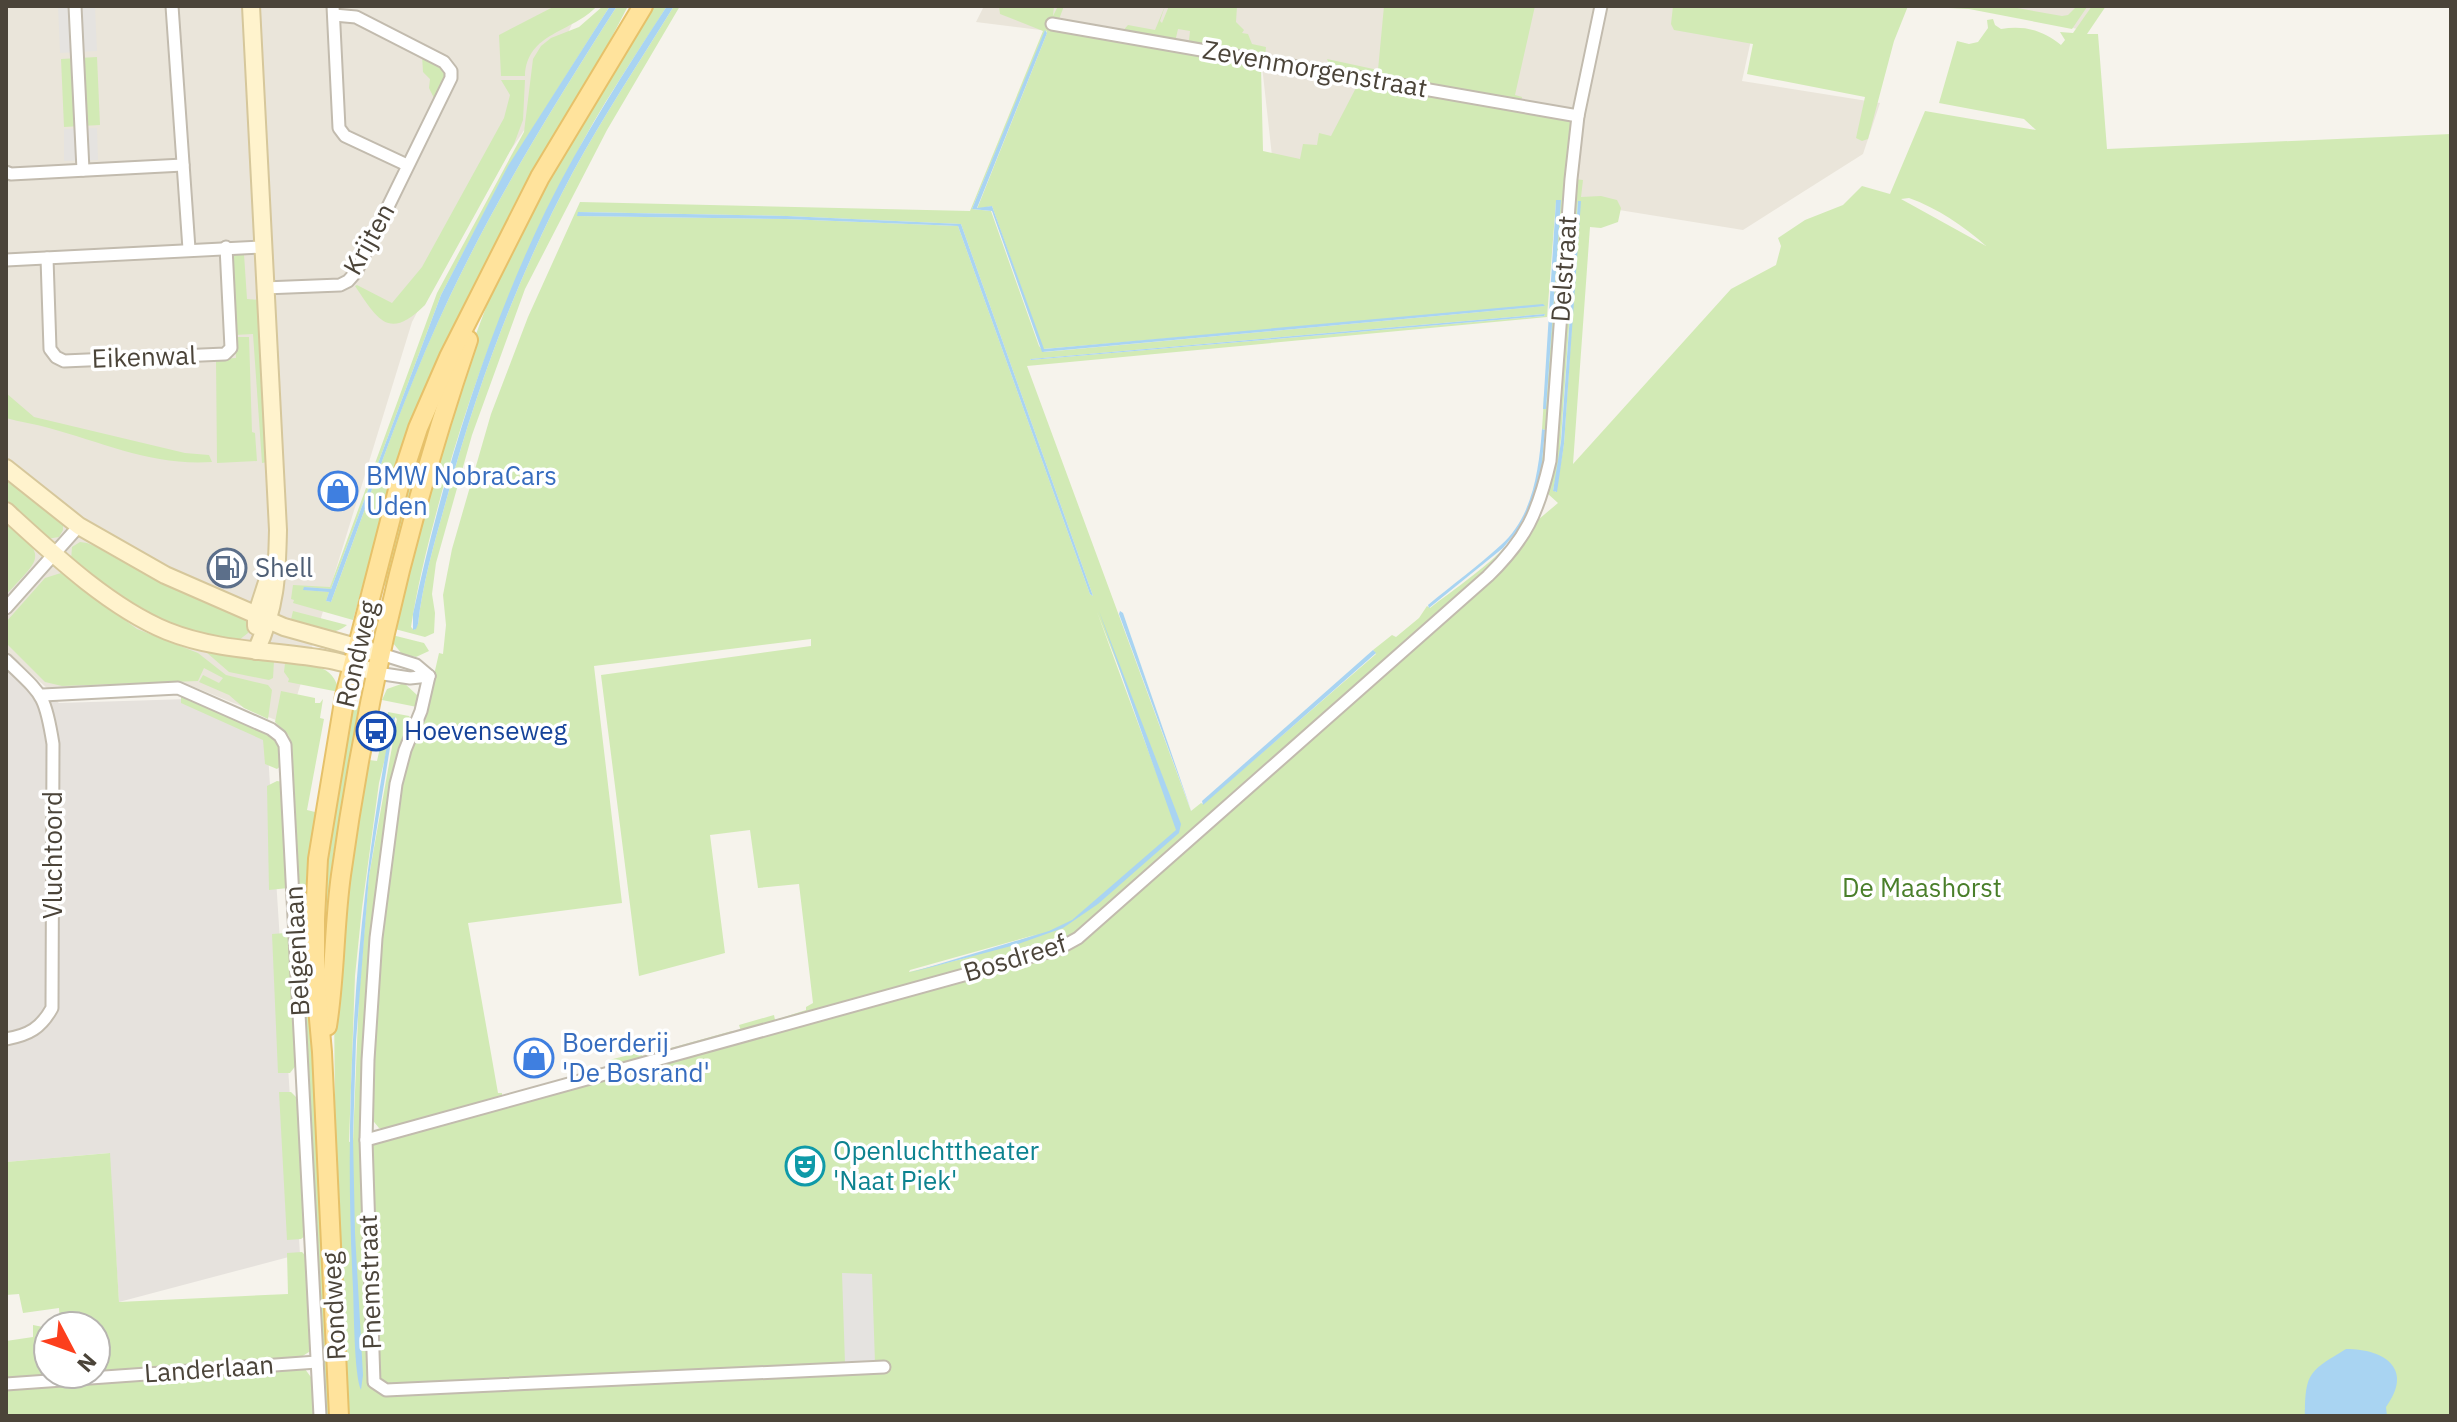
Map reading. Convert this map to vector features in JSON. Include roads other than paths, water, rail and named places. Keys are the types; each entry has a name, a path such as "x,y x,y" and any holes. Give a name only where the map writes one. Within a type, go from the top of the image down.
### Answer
{"main road":[{"path":"251,6 278,547 278,573 256,651"},
{"name":"Rondweg","path":"339,1416 322,1052 315,975 318,859 327,794 353,666 414,439 449,357 540,177 643,6"},
{"name":"Rondweg","path":"322,1052 329,1015 341,873 358,763 381,654 432,451 490,276"},
{"path":"6,468 79,526 165,575 263,619 381,654"},
{"path":"6,511 55,555 132,614 156,626 195,640 329,660 377,673"}],"street":[{"path":"75,6 83,170"},
{"path":"172,6 189,249"},
{"name":"Delstraat","path":"1527,531 1543,493 1550,461 1578,116 1601,6"},
{"name":"Krijten","path":"264,288 340,285 348,281 356,272 451,78 451,71 444,62 356,17 333,10 339,128 345,136 407,165"},
{"name":"Zevenmorgenstraat","path":"1052,24 1578,116"},
{"path":"6,172 183,165"},
{"name":"Eikenwal","path":"47,258 50,349 56,357 64,361 225,354 231,348 226,247"},
{"path":"6,260 263,247"},
{"path":"6,608 79,526"},
{"name":"Bosdreef","path":"366,1140 1058,949 1078,938 1488,576 1514,551 1527,531"},
{"path":"381,654 416,665 429,676"},
{"path":"6,660 43,695"},
{"path":"377,673 410,678 429,676"},
{"name":"Pnemstraat","path":"429,676 421,711 405,750 396,784 376,938 366,1140 374,1382 386,1390 884,1367"},
{"name":"Belgenlaan","path":"43,695 178,688 277,731 285,745 320,1416"},
{"name":"Vluchtoord","path":"6,1039 33,1032 43,1024 52,1008 53,744 43,695"},
{"name":"Landerlaan","path":"6,1384 317,1362"}],"water":[{"path":"610,6 617,6 550,112 450,296 402,409 331,602 326,601 329,592 303,590 304,587 331,589 441,295 508,166"},
{"path":"667,6 674,6 573,172 518,289 486,370 460,452 430,559 418,624 413,630 413,614 452,459 503,308 546,210 574,157"},
{"path":"1045,30 1047,33 977,208 992,206 1044,349 1545,306 1042,352 992,211 972,209"},
{"path":"1556,200 1561,200 1546,409 1543,409"},
{"path":"1578,201 1581,201 1564,444 1557,492 1553,491 1561,442"},
{"path":"578,212 787,216 961,224 1093,596 958,226 786,219 577,216"},
{"path":"1544,316 1030,360 1031,359"},
{"path":"1542,429 1545,430 1541,473 1533,500 1517,531 1503,548 1429,608 1428,605 1512,534 1532,492"},
{"path":"1099,611 1181,824 1179,833 1098,904 1063,928 1015,945 909,973 1049,931 1072,920 1176,830"},
{"path":"1120,611 1123,613 1192,813 1119,614"},
{"path":"1373,650 1376,653 1203,805 1202,801"},
{"path":"395,717 369,876 356,1041 353,1137 363,1375 361,1390 356,1357 350,1216 351,1072 369,860 392,718"},
{"path":"2346,1349 2383,1357 2396,1372 2397,1382 2386,1407 2387,1416 2305,1416 2306,1390 2312,1374"}],"place":[{"name":"BMW NobraCars Uden","path":"338,491"},
{"name":"Shell","path":"227,568"},
{"name":"Hoevenseweg","path":"376,731"},
{"name":"Boerderij 'De Bosrand'","path":"534,1058"},
{"name":"Openluchttheater 'Naat Piek'","path":"805,1166"}],"park label":[{"name":"De Maashorst","path":"1922,888"}]}
